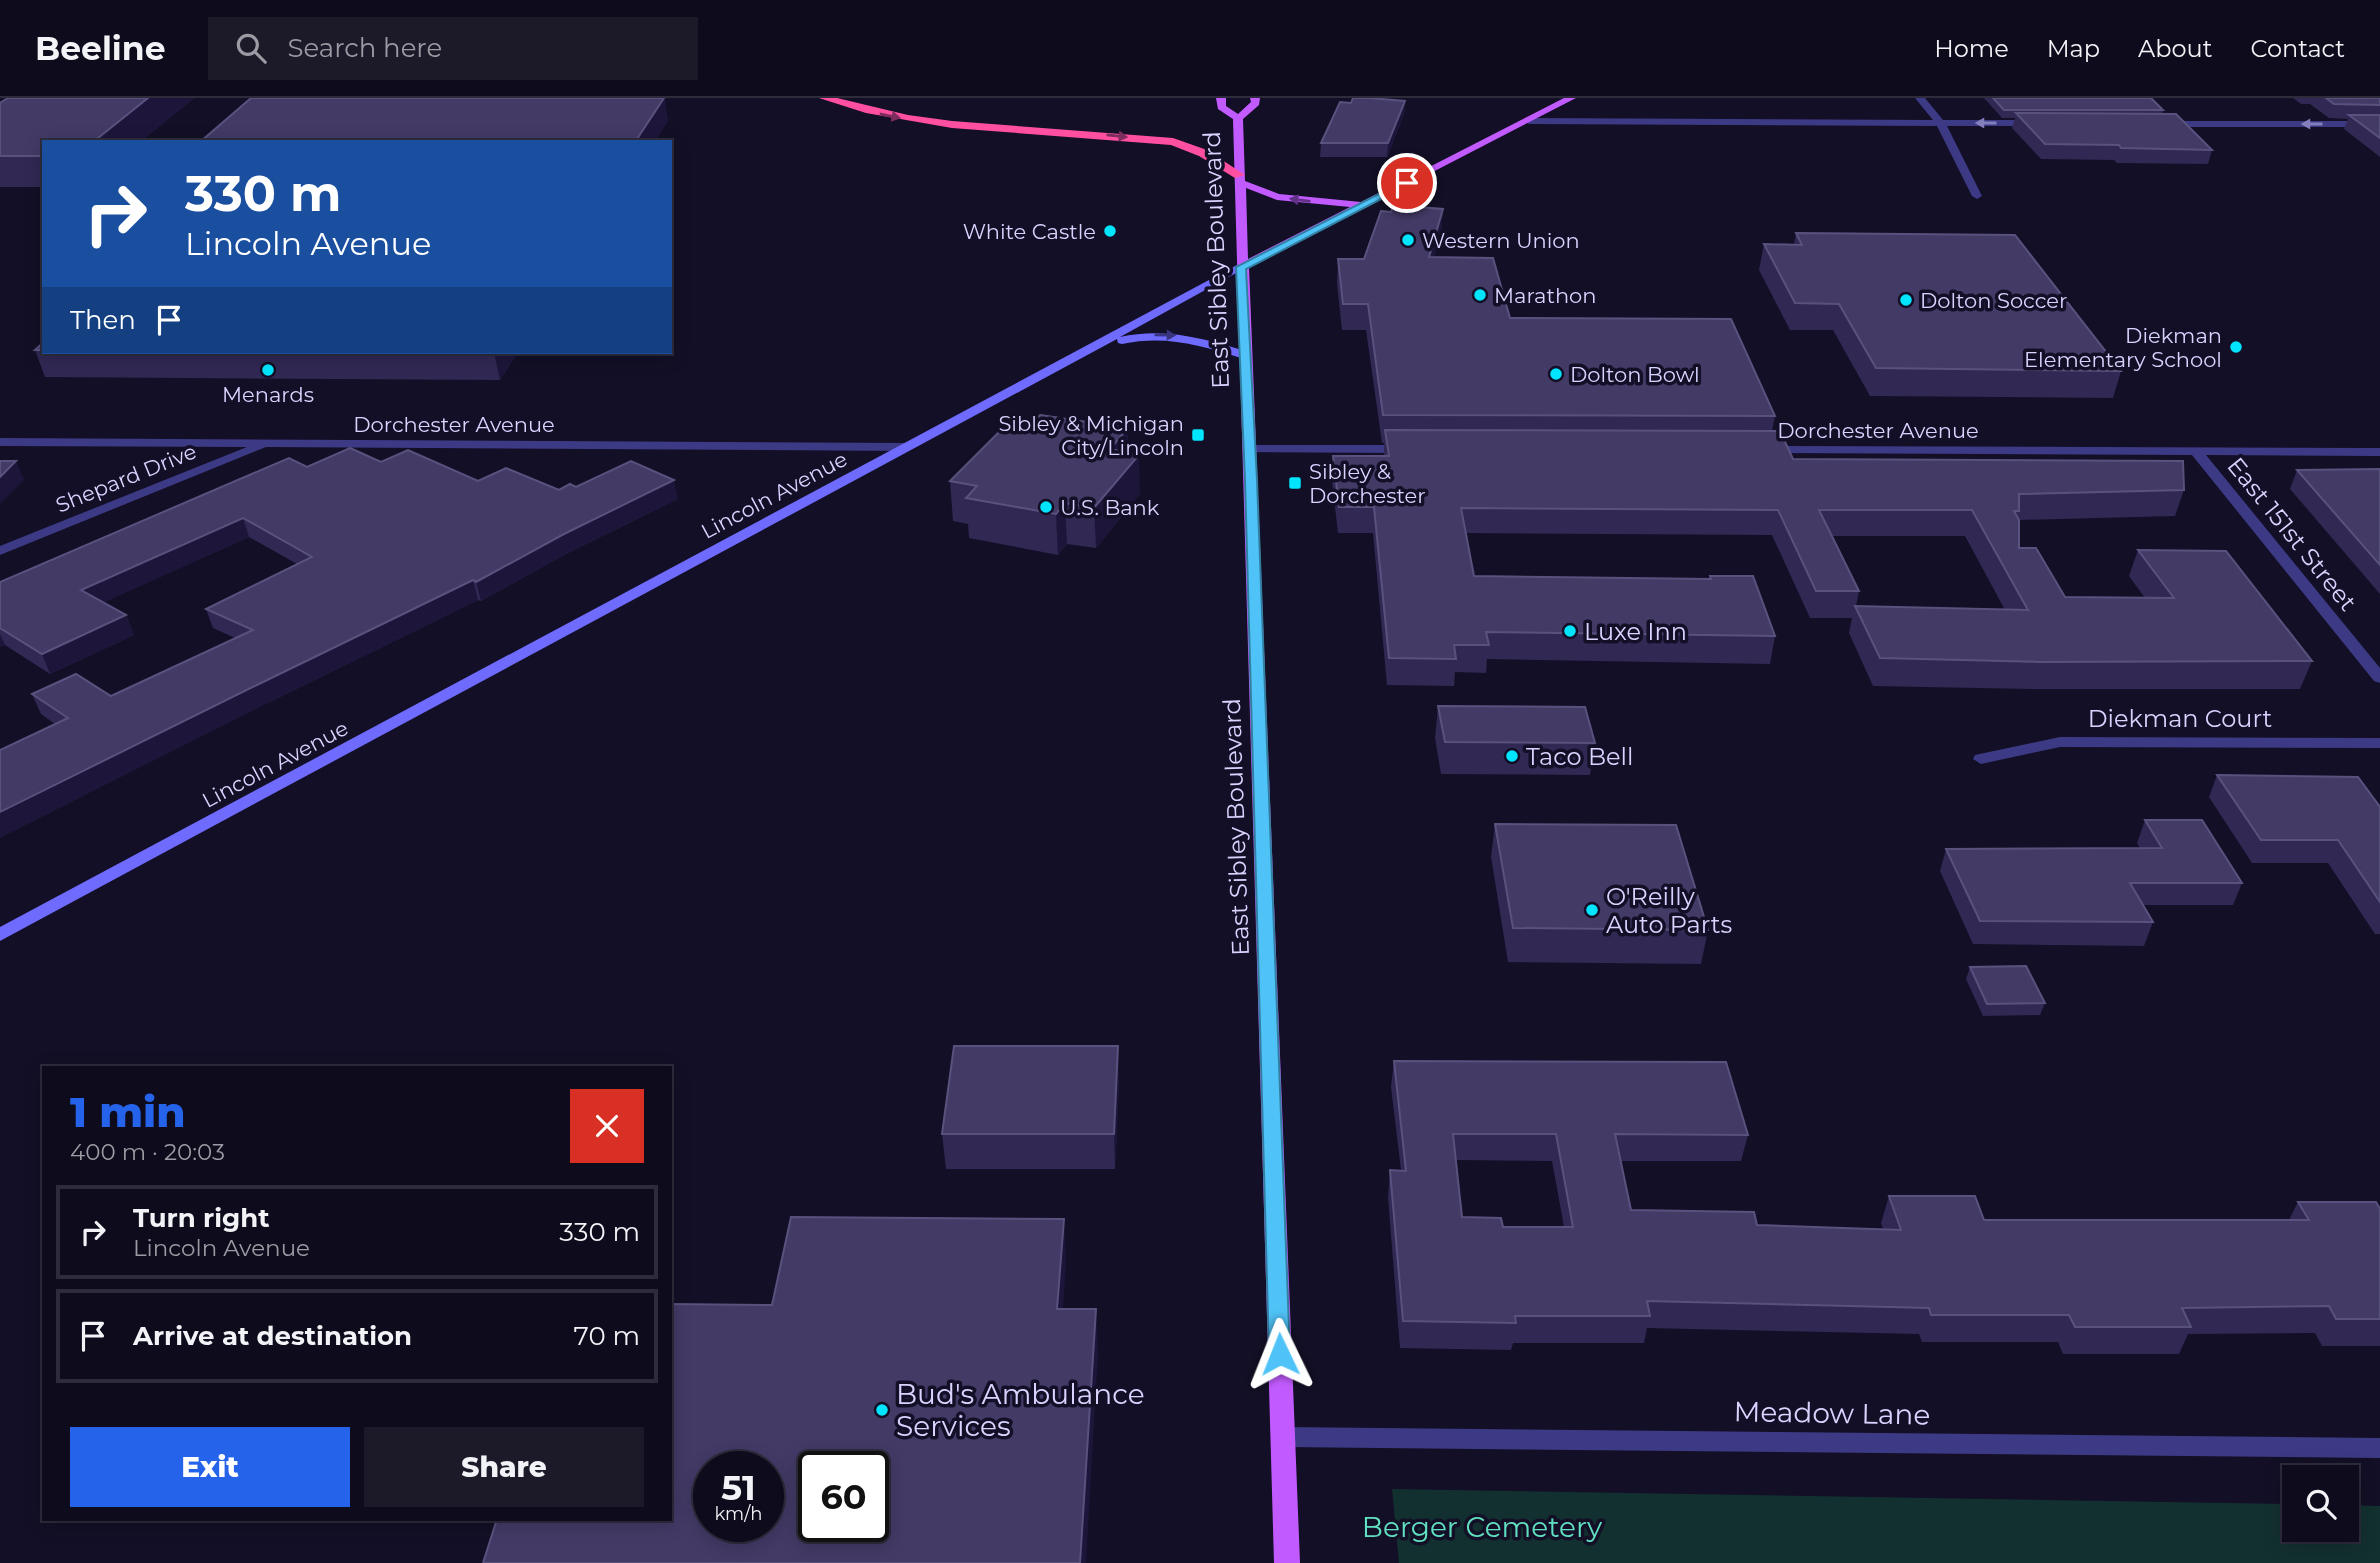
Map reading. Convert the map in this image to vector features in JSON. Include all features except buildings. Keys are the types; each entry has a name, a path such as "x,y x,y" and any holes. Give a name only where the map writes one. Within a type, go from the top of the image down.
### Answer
{"highway":[{"path":"825,98 870,112 925,122 1107,134 1173,142 1203,153 1239,178"}],"main road":[{"name":"East Sibley Boulevard","path":"1221,98 1221,107 1237,118 1287,1563"},
{"path":"1237,118 1256,103 1255,98"},
{"name":"Lincoln Avenue","path":"1241,267 1571,98"},
{"path":"1239,178 1277,197 1363,205"}],"street":[{"path":"1920,98 1941,123 1977,196"},
{"path":"1529,121 2051,123"},
{"path":"2147,124 2380,124"},
{"name":"Lincoln Avenue","path":"0,935 1241,267"},
{"path":"1098,346 1144,335 1170,334 1245,355"},
{"name":"Dorchester Avenue","path":"0,442 907,447"},
{"name":"Shepard Drive","path":"0,551 268,443"},
{"path":"1250,449 1422,449"},
{"name":"Dorchester Avenue","path":"1749,450 2380,452"},
{"name":"East 151st Street","path":"2196,452 2378,673"},
{"name":"Diekman Court","path":"1981,758 2060,742 2380,743"},
{"name":"Meadow Lane","path":"1283,1437 2380,1448"}],"green space":[{"name":"Berger Cemetery","path":"1392,1489 2282,1504 2282,1542 2359,1542 2359,1505 2380,1506 2380,1563 1399,1563"}],"place":[{"name":"White Castle","path":"1110,231"},
{"name":"Western Union","path":"1408,240"},
{"name":"Marathon","path":"1480,295"},
{"name":"Dolton Soccer","path":"1906,300"},
{"name":"Diekman Elementary School","path":"2236,347"},
{"name":"Menards","path":"268,370"},
{"name":"Dolton Bowl","path":"1556,374"},
{"name":"Sibley & Michigan City/Lincoln","path":"1198,435"},
{"name":"Sibley & Dorchester","path":"1295,483"},
{"name":"U.S. Bank","path":"1046,507"},
{"name":"Luxe Inn","path":"1570,631"},
{"name":"Taco Bell","path":"1512,756"},
{"name":"O'Reilly Auto Parts","path":"1592,910"},
{"name":"Bud's Ambulance Services","path":"882,1410"}],"route":[{"path":"1280,1354 1251,480 1241,267 1407,183"}]}
